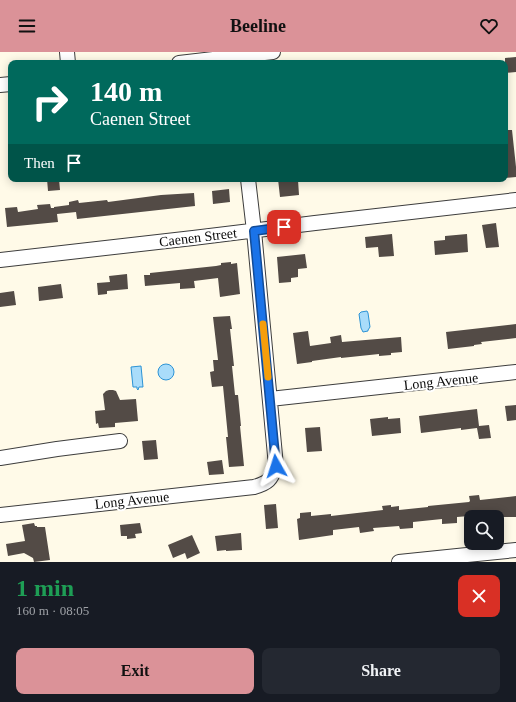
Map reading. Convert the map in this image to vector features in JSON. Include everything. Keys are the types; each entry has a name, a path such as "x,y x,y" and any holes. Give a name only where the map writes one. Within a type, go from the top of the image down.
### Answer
{"street":[{"path":"206,60 273,52"},
{"path":"248,182 270,399"},
{"name":"Caenen Street","path":"0,260 516,200"},
{"name":"Long Avenue","path":"0,515 254,487 264,484 272,476 276,466 270,399 516,372"},
{"path":"0,458 120,441"},
{"path":"399,562 516,550"}],"water":[{"path":"367,311 370,327 368,331 363,332 359,314"},
{"path":"166,364 173,369 174,372 169,379 166,380 159,375 158,372 163,365"},
{"path":"141,366 143,387 139,387 138,390 137,387 133,387 131,367"}],"building":[{"path":"516,57 516,72 508,73 508,60 505,60 505,58"},
{"path":"508,130 512,130 516,177 508,178"},
{"path":"47,182 59,182 60,190 48,191"},
{"path":"278,182 298,182 299,195 280,197"},
{"path":"229,189 230,202 213,204 212,191"},
{"path":"194,193 195,206 77,219 76,212 57,214 58,222 7,227 5,208 17,207 18,212 38,209 37,205 50,204 51,208 54,208 69,205 69,202 78,200 79,203 107,200 108,202 161,195"},
{"path":"496,223 499,247 486,248 482,225"},
{"path":"392,234 394,256 379,257 378,247 366,248 365,237"},
{"path":"467,234 468,252 435,255 434,241 445,240 445,236"},
{"path":"305,254 307,268 298,269 298,277 291,278 291,282 279,283 277,257"},
{"path":"231,262 231,264 237,263 240,294 220,297 218,278 194,281 195,288 180,289 180,283 145,286 144,275 150,275 150,273 216,266 221,265 221,263"},
{"path":"127,274 128,289 107,291 107,294 98,295 97,283 110,282 109,276"},
{"path":"61,284 63,298 39,301 38,287"},
{"path":"14,291 16,305 0,307 0,293"},
{"path":"230,316 234,366 232,366 235,395 238,395 244,466 229,467 226,437 228,437 223,386 212,387 210,372 214,371 213,360 218,360 213,317"},
{"path":"516,324 516,338 481,342 482,344 474,346 448,349 446,332"},
{"path":"308,331 310,346 331,343 330,337 341,335 342,342 401,337 402,352 379,356 379,354 341,357 297,364 293,333"},
{"path":"109,390 116,391 120,400 136,399 138,421 115,423 115,427 99,428 98,423 96,424 95,411 105,410 103,394"},
{"path":"516,405 516,420 507,421 505,406"},
{"path":"477,409 479,426 489,425 491,438 479,439 477,428 461,430 461,428 421,433 419,416"},
{"path":"388,417 388,419 400,418 401,433 372,436 370,419"},
{"path":"320,427 322,451 307,452 305,428"},
{"path":"156,440 158,459 144,460 142,441"},
{"path":"222,460 224,474 209,475 207,462"},
{"path":"479,495 480,500 516,496 516,517 504,517 504,510 464,510 464,516 457,517 457,523 442,524 442,519 413,522 413,528 400,529 399,526 373,528 374,531 360,533 359,527 333,530 333,535 299,540 297,519 300,518 300,513 311,512 311,516 331,514 331,516 383,510 382,506 391,505 391,507 399,506 399,510 469,502 469,496"},
{"path":"276,504 278,528 266,529 264,505"},
{"path":"34,523 37,527 45,527 50,560 34,562 33,558 24,553 8,556 6,544 25,541 22,525"},
{"path":"140,523 142,533 135,534 136,538 127,539 127,536 121,536 120,525"},
{"path":"241,533 242,550 217,551 215,536"},
{"path":"192,535 200,553 187,559 185,553 173,558 168,545"}],"slow traffic":[{"path":"263,324 268,377"}],"route":[{"path":"276,466 254,231 284,227"}]}
